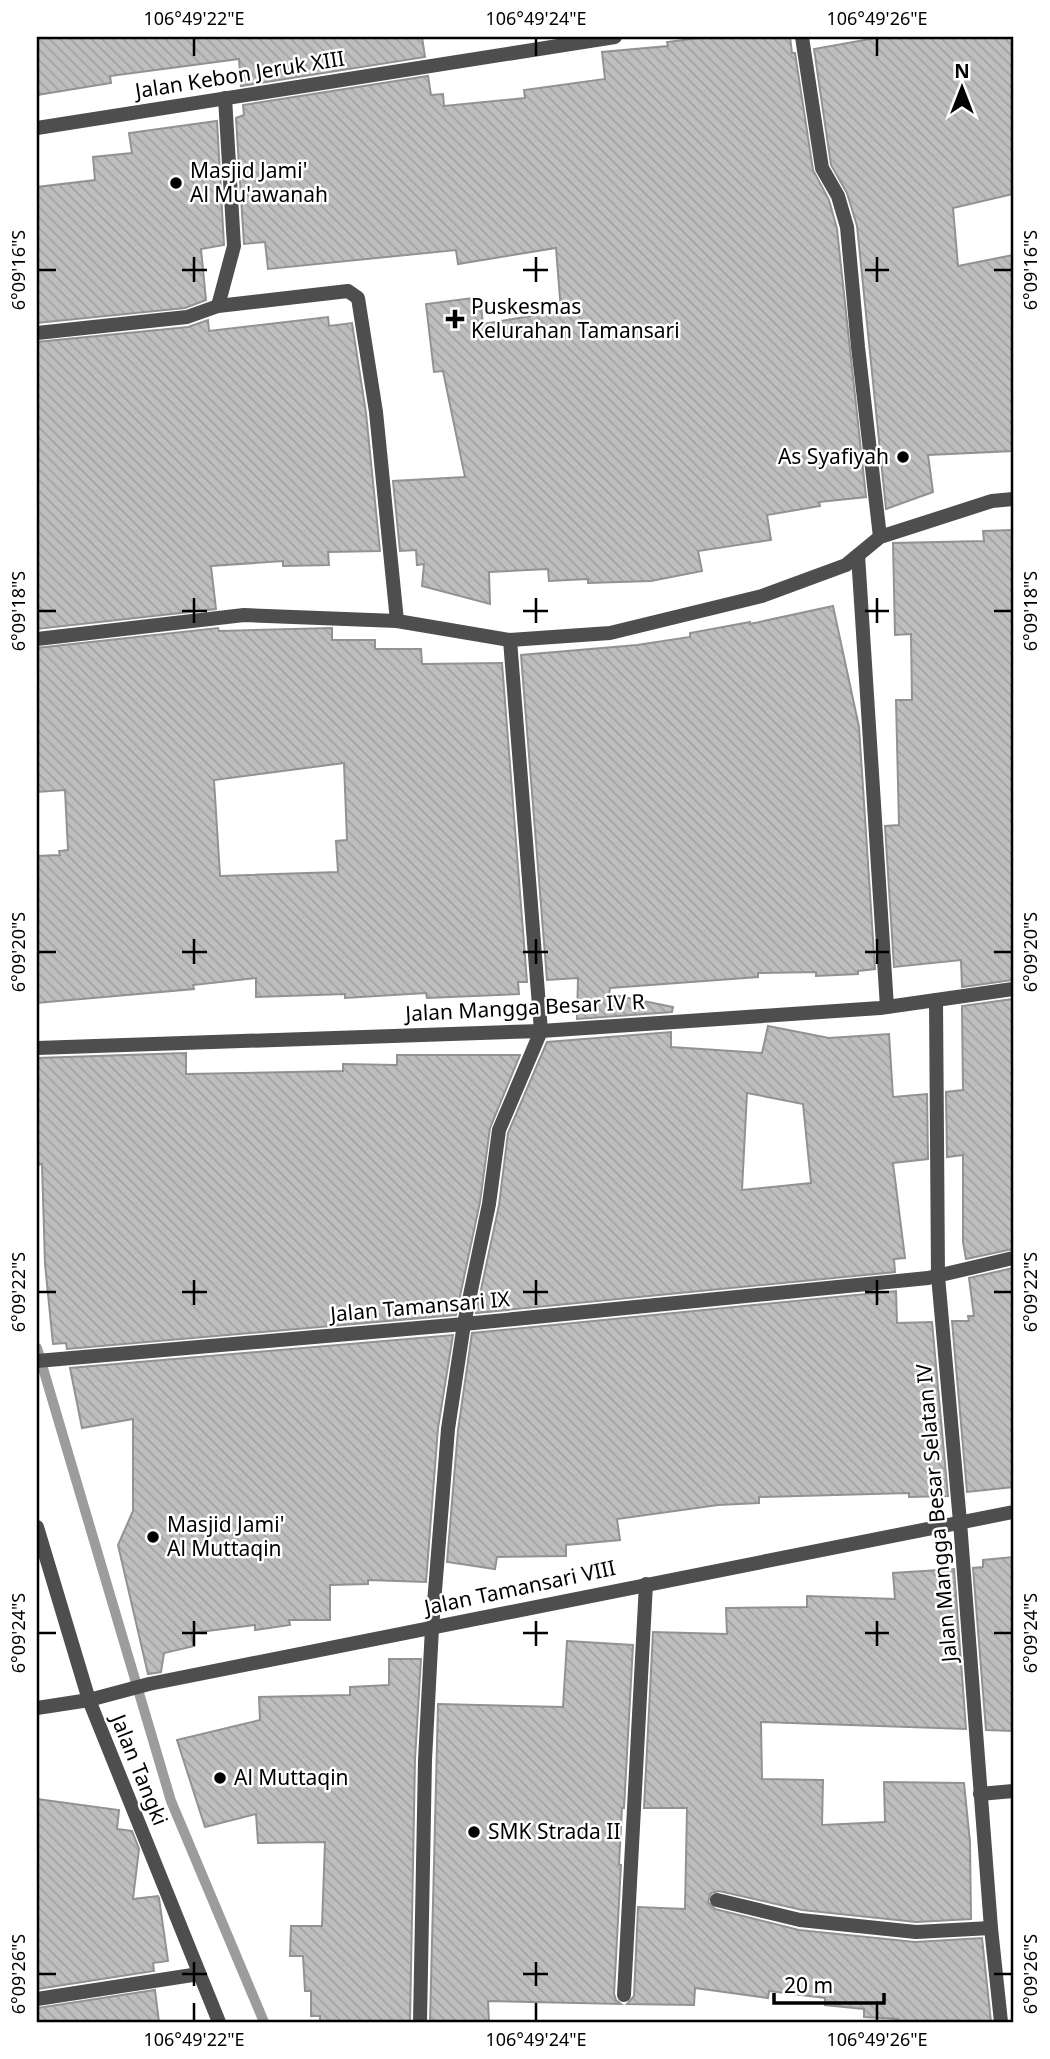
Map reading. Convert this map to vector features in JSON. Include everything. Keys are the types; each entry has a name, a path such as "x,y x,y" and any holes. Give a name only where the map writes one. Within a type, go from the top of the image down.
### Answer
{"street":[{"name":"Jalan Kebon Jeruk XIII","path":"37,128 615,37"},
{"path":"802,37 822,168 838,196 847,227 880,537"},
{"path":"218,306 234,246 225,98"},
{"path":"37,333 187,317 218,306 348,291 358,298 376,412 397,621"},
{"path":"37,639 244,615 397,621 510,640 610,633 749,599 846,565 880,537 992,501 1013,499"},
{"path":"858,555 871,798 887,1007"},
{"path":"420,2022 425,1760 432,1628 448,1429 464,1324 489,1204 499,1130 541,1031 510,640"},
{"name":"Jalan Mangga Besar IV R","path":"37,1048 541,1031 887,1007 1013,989"},
{"name":"Jalan Mangga Besar Selatan IV","path":"936,1000 938,1276 1001,2022"},
{"name":"Jalan Tamansari IX","path":"37,1361 464,1324 938,1276 1013,1258"},
{"name":"Jalan Tamansari VIII","path":"37,1708 89,1700 149,1684 1013,1512"},
{"name":"Jalan Tangki","path":"37,1527 89,1700 219,2022"},
{"path":"624,1995 646,1584"},
{"path":"980,1794 1013,1791"},
{"path":"717,1900 800,1920 916,1932 991,1928"},
{"path":"37,1999 199,1974"}],"building":[{"path":"37,37 422,37 425,57 241,86 239,59 110,76 111,83 37,95"},
{"path":"706,37 790,37 792,53 795,53 813,170 829,200 837,229 866,497 819,502 820,506 767,515 771,540 698,551 702,571 651,581 588,583 588,579 549,581 548,569 489,572 490,604 422,586 424,564 417,565 416,550 400,551 393,481 465,477 443,371 434,372 426,304 480,297 483,324 561,311 556,248 458,264 456,250 268,269 265,242 244,244 236,118 244,115 243,105 428,76 431,95 443,94 444,106 525,98 524,90 605,79 602,52 668,46 667,42"},
{"path":"881,37 1013,37 1013,194 953,208 958,266 1013,255 1013,451 928,455 933,492 886,509 857,226 847,193 831,165 814,49"},
{"path":"217,121 224,245 201,249 206,300 185,308 37,323 37,187 95,180 93,157 132,153 129,133"},
{"path":"328,317 329,326 352,323 366,413 380,551 328,552 329,565 283,566 283,561 211,566 216,609 37,629 37,342 188,327 208,320 209,331"},
{"path":"1013,530 1013,980 962,987 961,960 894,967 885,826 899,825 896,700 912,700 911,634 895,635 893,543 984,541 983,531"},
{"path":"833,606 859,727 875,969 858,971 858,974 816,976 816,972 758,973 758,977 610,988 609,994 673,1007 672,1012 577,1019 578,978 547,980 521,655 637,645 690,637 690,633 750,624"},
{"path":"218,628 219,631 332,628 332,640 375,640 375,649 421,649 422,664 502,663 527,982 518,982 519,994 427,998 426,993 345,998 345,994 256,997 256,978 193,985 194,989 37,1003 37,856 60,855 59,851 68,850 65,790 37,792 37,648","holes":["344,763 347,840 336,841 338,872 220,876 214,780"]},
{"path":"1013,999 1013,1249 966,1259 963,1242 963,1155 947,1157 946,1092 963,1090 962,1006"},
{"path":"768,1026 829,1038 889,1034 893,1097 927,1094 928,1159 893,1163 905,1258 894,1259 895,1272 476,1313 499,1205 508,1133 547,1042 671,1032 671,1047 762,1053","holes":["747,1093 803,1104 811,1183 742,1190"]},
{"path":"186,1053 186,1074 343,1071 343,1064 397,1065 397,1055 520,1055 490,1128 480,1202 456,1315 67,1349 66,1343 53,1344 45,1264 42,1164 37,1165 37,1058"},
{"path":"1013,1268 1013,1487 967,1492 952,1321 969,1321 968,1316 974,1316 969,1278"},
{"path":"896,1291 897,1323 932,1322 948,1496 909,1497 909,1493 759,1497 759,1503 718,1505 617,1519 620,1540 566,1545 566,1556 497,1557 495,1569 447,1562 458,1430 472,1333"},
{"path":"453,1335 438,1428 426,1582 368,1580 368,1584 330,1585 330,1620 289,1620 290,1625 255,1630 255,1625 191,1633 194,1646 164,1653 161,1672 148,1674 118,1545 133,1511 133,1419 82,1428 70,1368"},
{"path":"1013,1557 1013,1731 986,1730 973,1568 983,1567 983,1560"},
{"path":"954,1569 966,1729 761,1722 762,1779 823,1780 822,1825 885,1822 884,1782 964,1783 970,1842 971,1919 916,1922 802,1910 719,1891 711,1893 708,1902 715,1909 799,1930 915,1942 982,1938 991,2022 898,2022 898,2019 864,2017 864,2009 825,2005 825,1998 769,1991 768,1998 695,1988 694,2005 627,2004 634,1996 638,1907 685,1909 687,1808 644,1808 653,1632 727,1634 726,1608 807,1607 807,1596 895,1599 893,1573"},
{"path":"567,1641 633,1645 622,1808 614,1994 621,2004 488,2001 489,2022 430,2022 438,1704 563,1707"},
{"path":"389,1659 421,1659 415,1759 410,2022 320,2022 320,2016 311,2016 311,1991 305,1991 303,1956 290,1956 291,1926 322,1926 325,1842 258,1843 256,1814 205,1827 177,1740 260,1720 259,1697 350,1695 350,1687 389,1685"},
{"path":"37,1799 119,1810 117,1829 132,1831 139,1849 133,1899 158,1896 168,1961 153,1963 154,1971 37,1989"},
{"path":"155,1990 159,2022 37,2022 37,2008"}],"waterway":[{"path":"37,1348 171,1801 264,2022"}],"place":[{"name":"Masjid Jami' Al Mu'awanah","path":"176,183"},
{"name":"Puskesmas Kelurahan Tamansari","path":"455,319"},
{"name":"As Syafiyah","path":"903,457"},
{"name":"Masjid Jami' Al Muttaqin","path":"153,1537"},
{"name":"Al Muttaqin","path":"220,1778"},
{"name":"SMK Strada II","path":"474,1832"}]}
